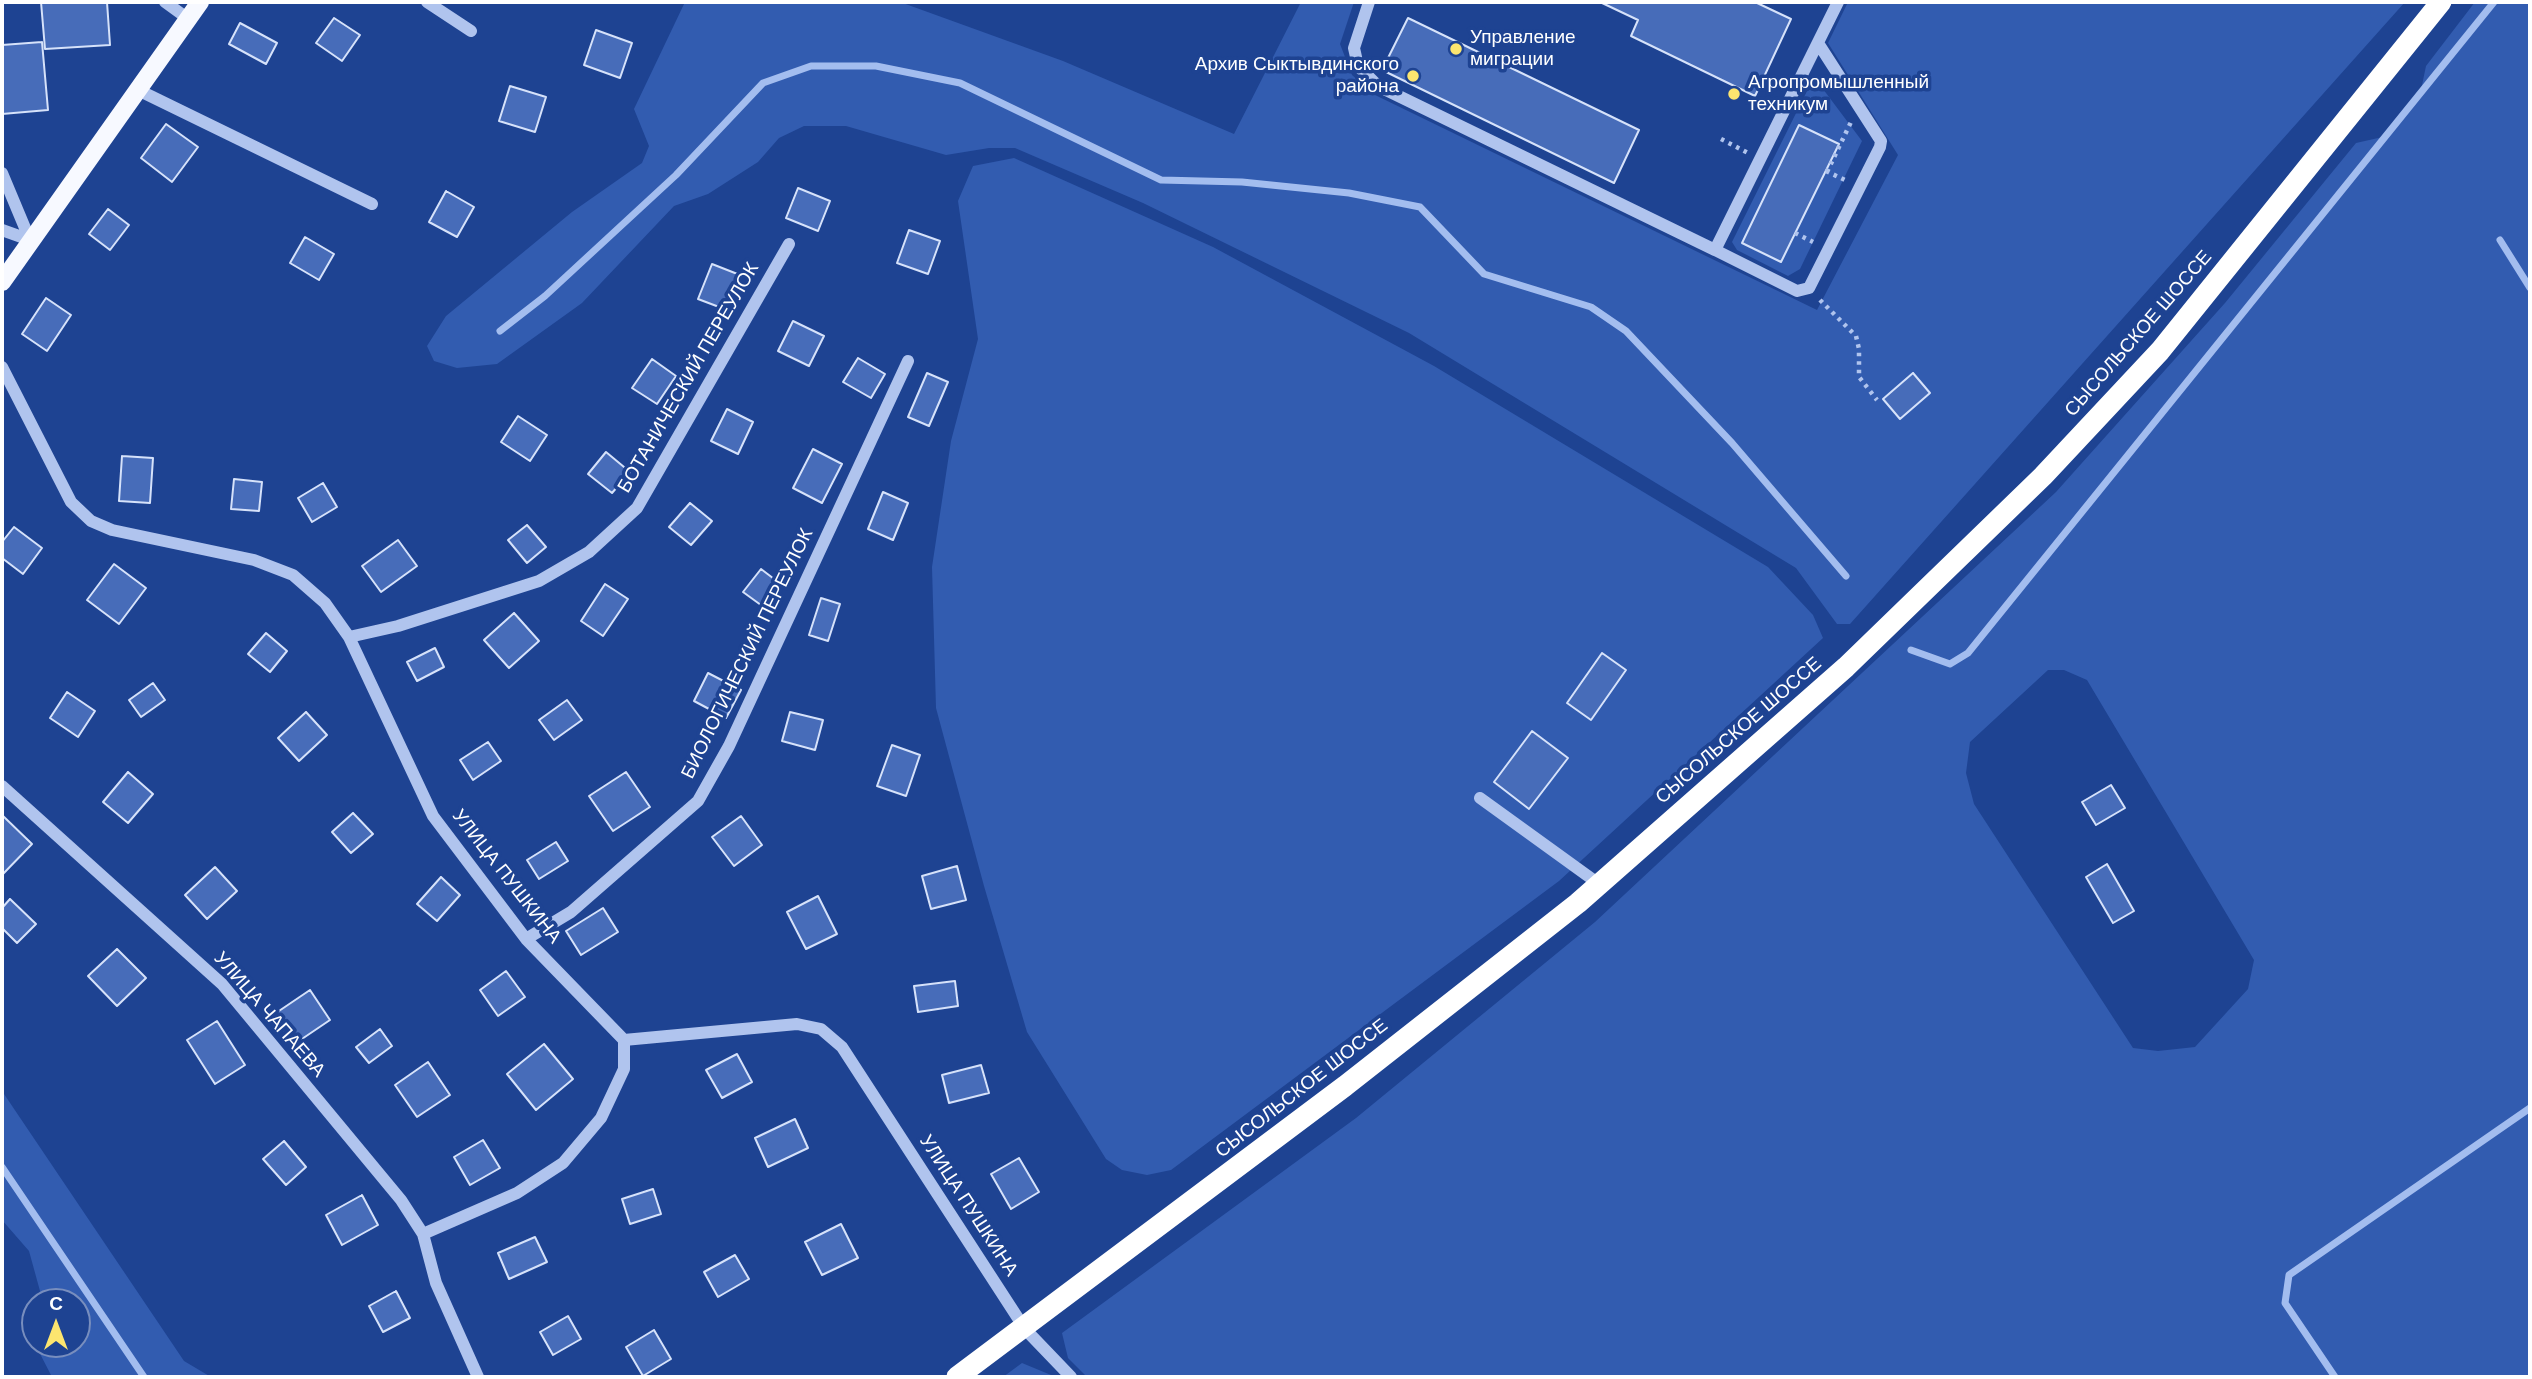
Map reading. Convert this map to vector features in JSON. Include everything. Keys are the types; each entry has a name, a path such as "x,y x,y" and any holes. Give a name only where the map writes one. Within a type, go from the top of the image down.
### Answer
{"highway":[{"name":"СЫСОЛЬСКОЕ ШОССЕ","path":"957,1377 1025,1329 1345,1086 1600,884 1846,667 2043,476 2160,351 2441,2"}],"main road":[{"path":"2,282 200,2"}],"street":[{"path":"165,2 187,18"},
{"path":"427,2 471,31"},
{"path":"1369,2 1354,48 1358,66 1378,86 1797,291 1809,288 1881,141 1818,43"},
{"path":"1715,250 1838,2"},
{"path":"136,89 372,204"},
{"path":"2,173 30,240"},
{"path":"2,230 30,240"},
{"name":"БОТАНИЧЕСКИЙ ПЕРЕУЛОК","path":"349,637 398,625 539,581 589,552 638,508 789,244"},
{"name":"БИОЛОГИЧЕСКИЙ ПЕРЕУЛОК","path":"526,939 571,912 698,801 729,746 908,362"},
{"name":"УЛИЦА ПУШКИНА","path":"2,367 71,502 91,521 112,530 254,561 293,575 325,603 349,637 433,816 526,939 624,1040 797,1024 821,1029 842,1047 1025,1329 1070,1377"},
{"name":"УЛИЦА ЧАПАЕВА","path":"2,786 222,984 401,1200 423,1234 436,1283 478,1377"},
{"path":"1480,797 1600,884"},
{"path":"423,1234 517,1193 563,1163 601,1118 624,1069 624,1040"}],"path":[{"path":"1827,172 1859,106"},
{"path":"1721,139 1761,159"},
{"path":"1809,288 1856,336 1859,377 1877,400"}],"shaded area":[{"path":"685,2 900,2 1063,61 1234,134 1301,2 1354,2 1340,44 1352,75 1373,94 1817,310 1898,155 1828,43 1848,2 2405,2 1850,624 1837,624 1796,568 1409,333 1143,203 1015,148 989,148 946,155 846,126 804,126 779,138 758,162 708,194 674,206 582,303 497,364 457,368 434,361 427,346 446,316 572,212 642,163 649,146 634,109"},
{"path":"2475,2 2530,2 2530,1377 1087,1377 1068,1358 1062,1333 1356,1118 1595,922 2056,492 2225,303 2356,143 2387,136 2421,90 2426,66","holes":["2048,670 2064,670 2087,680 2254,960 2248,989 2195,1047 2158,1051 2133,1048 1974,804 1966,773 1970,742"]},
{"path":"1814,77 1862,141 1800,269 1788,276 1737,250 1732,242"},
{"path":"1014,158 1213,247 1434,366 1768,567 1813,615 1823,638 1559,881 1171,1170 1147,1175 1122,1170 1106,1159 1027,1032 936,708 932,567 951,441 978,339 958,201 973,166"},
{"path":"2,1091 184,1361 211,1377 52,1377 42,1358 91,1358 91,1288 39,1288 29,1251 2,1220"},
{"path":"1022,1363 1051,1375 1054,1377 1003,1377"}],"building":[{"path":"41,2 107,2 110,45 45,49"},
{"path":"1600,2 1755,2 1791,19 1755,96 1631,36 1638,20"},
{"path":"334,18 360,35 342,61 316,43"},
{"path":"1408,18 1639,130 1614,183 1382,70"},
{"path":"240,23 277,43 266,64 229,44"},
{"path":"596,30 632,43 620,78 584,65"},
{"path":"42,42 48,110 2,114 2,45"},
{"path":"510,86 546,97 535,132 499,121"},
{"path":"166,124 198,147 172,182 141,158"},
{"path":"1799,125 1839,144 1781,262 1742,243"},
{"path":"798,188 830,201 818,231 786,218"},
{"path":"446,191 474,207 457,237 429,222"},
{"path":"108,209 129,225 110,250 89,234"},
{"path":"909,230 940,241 928,274 897,263"},
{"path":"305,237 334,254 319,280 290,263"},
{"path":"712,264 740,275 727,310 698,299"},
{"path":"46,298 71,315 47,351 22,334"},
{"path":"793,321 824,336 809,366 778,351"},
{"path":"858,358 885,374 871,398 843,382"},
{"path":"652,359 676,376 657,404 632,388"},
{"path":"927,373 948,382 929,426 908,417"},
{"path":"1913,373 1930,393 1900,419 1883,399"},
{"path":"727,409 753,422 738,454 711,441"},
{"path":"518,416 547,435 530,461 501,442"},
{"path":"813,449 842,464 822,503 793,488"},
{"path":"606,452 630,472 612,493 588,474"},
{"path":"122,456 153,458 150,503 119,501"},
{"path":"234,479 262,482 259,511 231,509"},
{"path":"323,483 337,507 312,522 298,498"},
{"path":"883,492 908,503 893,540 868,529"},
{"path":"690,503 712,521 691,545 669,527"},
{"path":"527,525 546,547 527,563 508,540"},
{"path":"14,527 42,548 23,574 2,558 2,542"},
{"path":"398,540 417,566 381,592 362,566"},
{"path":"114,564 146,588 119,624 87,600"},
{"path":"761,569 782,585 765,608 743,592"},
{"path":"605,584 628,599 603,636 581,621"},
{"path":"821,598 840,604 828,641 809,635"},
{"path":"514,613 539,641 509,668 484,640"},
{"path":"266,633 287,651 270,672 248,654"},
{"path":"435,648 444,667 417,681 407,662"},
{"path":"1602,653 1626,670 1591,720 1567,703"},
{"path":"708,673 741,690 726,718 694,701"},
{"path":"153,683 165,700 141,717 129,700"},
{"path":"67,692 95,711 78,737 50,718"},
{"path":"567,700 582,720 554,740 539,720"},
{"path":"306,712 327,735 299,761 278,738"},
{"path":"790,712 823,720 815,750 782,741"},
{"path":"1532,731 1568,758 1529,809 1494,782"},
{"path":"488,742 501,761 473,780 460,760"},
{"path":"892,745 920,755 906,796 877,786"},
{"path":"128,772 153,794 128,823 103,802"},
{"path":"626,772 650,807 613,831 589,796"},
{"path":"2111,785 2125,808 2096,825 2082,802"},
{"path":"353,813 373,834 351,853 332,832"},
{"path":"2,815 32,844 2,875"},
{"path":"741,816 762,845 734,866 712,837"},
{"path":"556,842 568,861 539,879 527,860"},
{"path":"2107,864 2134,911 2113,923 2086,877"},
{"path":"957,866 966,900 931,909 922,876"},
{"path":"215,867 237,891 207,919 185,895"},
{"path":"441,877 460,895 437,921 417,904"},
{"path":"818,896 837,934 806,949 787,912"},
{"path":"10,899 36,924 17,943 2,928 2,908"},
{"path":"603,908 618,932 581,955 566,931"},
{"path":"117,949 146,978 117,1006 88,976"},
{"path":"506,971 525,997 498,1016 480,990"},
{"path":"955,981 958,1006 918,1012 914,986"},
{"path":"310,990 330,1020 293,1045 273,1015"},
{"path":"217,1021 245,1065 215,1084 187,1040"},
{"path":"380,1029 392,1046 369,1063 356,1047"},
{"path":"544,1044 573,1079 536,1110 507,1074"},
{"path":"737,1054 752,1082 722,1098 706,1070"},
{"path":"428,1062 450,1095 417,1117 395,1085"},
{"path":"981,1065 989,1093 949,1103 942,1075"},
{"path":"795,1119 808,1148 768,1167 755,1138"},
{"path":"483,1140 500,1168 470,1185 454,1157"},
{"path":"284,1141 306,1167 286,1185 263,1159"},
{"path":"1019,1158 1039,1192 1011,1209 991,1174"},
{"path":"653,1189 661,1214 630,1224 622,1199"},
{"path":"362,1195 378,1225 342,1245 326,1215"},
{"path":"841,1224 858,1258 822,1275 805,1242"},
{"path":"535,1237 547,1262 509,1279 498,1253"},
{"path":"735,1255 749,1279 718,1297 704,1272"},
{"path":"396,1291 410,1318 383,1332 369,1306"},
{"path":"568,1316 581,1339 553,1355 540,1332"},
{"path":"654,1330 671,1359 643,1376 626,1347"}],"waterway":[{"path":"1911,650 1950,664 1968,653 2494,2"},
{"path":"500,331 545,296 676,175 763,83 811,66 876,66 960,83 1161,180 1242,182 1349,193 1420,207 1484,274 1591,307 1626,331 1732,443 1846,576"},
{"path":"2500,240 2530,288"},
{"path":"2335,1377 2285,1303 2289,1275 2530,1108"},
{"path":"2,1167 144,1377"}],"place":[{"name":"Управление миграции","path":"1456,49"},
{"name":"Архив Сыктывдинского района","path":"1413,76"},
{"name":"Агропромышленный техникум","path":"1734,94"}]}
